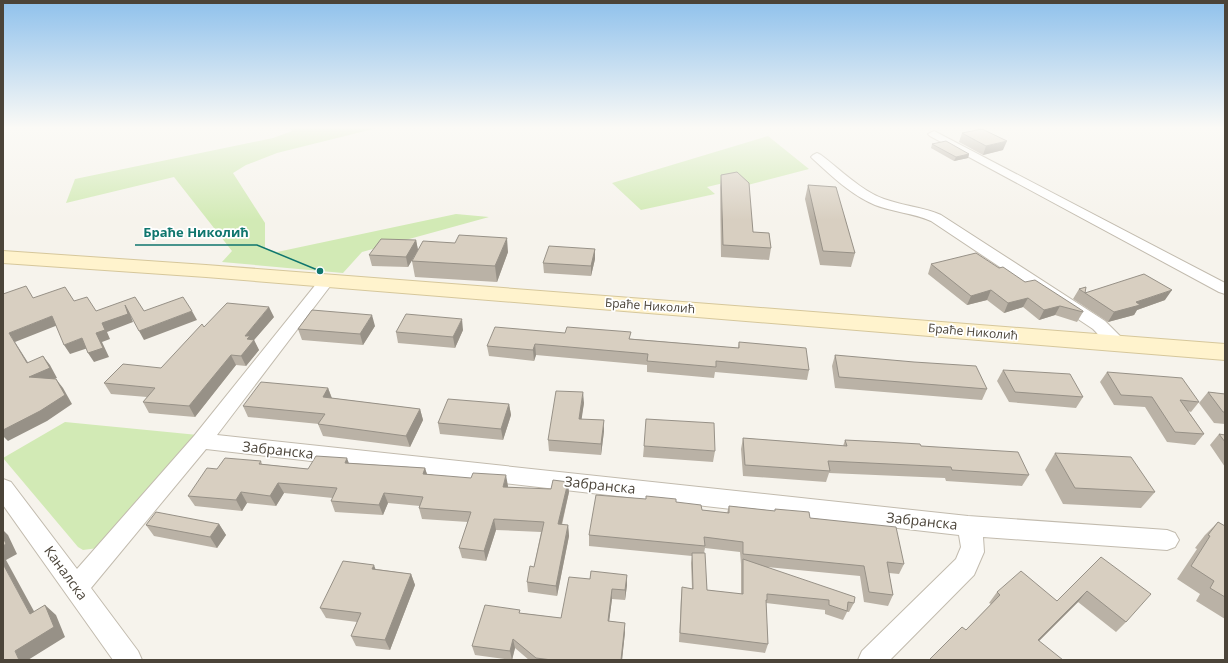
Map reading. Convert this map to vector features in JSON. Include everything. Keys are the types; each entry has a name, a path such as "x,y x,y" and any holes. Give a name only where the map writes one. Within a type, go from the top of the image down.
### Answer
{"main road":[{"name":"Браће Николић","path":"3,257 1225,352"}],"street":[{"path":"818,158 874,200 888,205 922,212 936,218 1099,325 1118,343"},
{"path":"979,158 1225,289"},
{"path":"77,587 201,441 326,281"},
{"name":"Забранска","path":"201,441 968,526 1167,540"},
{"name":"Каналска","path":"3,488 129,660"},
{"path":"871,660 965,567 973,554 973,544 968,526"}],"green space":[{"path":"177,158 264,158 246,165 233,173 265,223 265,248 277,252 456,214 489,217 362,252 343,273 222,262 232,251 174,177 66,203 75,179"},
{"path":"695,158 795,158 809,169 744,186 736,180 707,187 715,194 641,210 612,183"},
{"path":"65,422 198,435 98,548 83,550 78,547 3,458"}],"building":[{"path":"737,172 749,183 753,232 769,233 771,248 723,245 721,175"},
{"path":"808,185 836,187 855,253 823,251"},
{"path":"459,235 507,238 495,266 412,261 423,241 455,243"},
{"path":"381,239 416,240 406,257 369,255"},
{"path":"549,246 595,249 591,266 543,263"},
{"path":"976,253 999,268 1003,267 1025,282 1035,280 1083,312 1060,306 1044,310 1028,298 1008,303 991,290 971,296 931,264"},
{"path":"1144,274 1172,290 1136,302 1140,305 1114,312 1085,293"},
{"path":"26,286 33,298 65,287 74,301 87,297 96,311 135,297 144,311 183,297 192,311 139,331 125,305 128,314 102,323 105,330 96,333 103,348 88,353 82,338 64,345 52,316 9,333 27,363 43,356 50,368 29,377 56,379 65,395 40,411 3,430 3,294"},
{"path":"1086,287 1085,293 1079,289"},
{"path":"227,303 269,307 245,336 250,336 247,339 254,340 241,356 231,355 189,406 143,402 155,388 104,383 123,364 161,368 202,324 204,327"},
{"path":"312,310 372,315 360,334 298,329"},
{"path":"406,314 462,319 453,337 396,332"},
{"path":"495,327 565,333 567,327 631,332 629,339 739,348 739,342 806,348 809,370 716,361 716,367 647,361 648,354 535,344 533,350 487,346"},
{"path":"835,355 976,366 987,389 839,377"},
{"path":"1003,370 1070,374 1083,397 1015,392"},
{"path":"1107,372 1182,378 1199,402 1180,400 1204,434 1175,432 1152,397 1121,395"},
{"path":"261,382 328,388 323,397 420,409 406,436 318,424 325,414 243,406"},
{"path":"556,391 583,392 579,419 604,420 601,444 548,440"},
{"path":"1208,392 1225,394 1225,412 1223,412"},
{"path":"448,399 509,404 501,429 438,423"},
{"path":"646,419 714,423 715,451 644,446"},
{"path":"1219,434 1225,435 1225,442"},
{"path":"743,438 847,446 845,440 885,442 920,444 921,446 1018,452 1029,475 952,470 951,467 828,461 830,471 745,465"},
{"path":"1055,453 1131,457 1155,492 1075,488"},
{"path":"316,456 347,458 345,463 425,468 423,474 471,478 473,473 506,475 503,487 551,489 553,480 568,482 558,524 568,525 556,586 527,582 530,566 534,567 544,522 494,519 484,551 459,548 471,512 419,508 423,497 384,493 379,505 331,501 337,488 278,483 270,496 241,492 236,500 188,496 207,468 217,469 225,458 261,461 259,464 308,469"},
{"path":"596,495 646,499 646,496 676,499 676,502 701,505 702,510 729,513 729,506 775,511 775,509 809,512 810,518 896,527 904,564 887,562 893,595 869,592 864,566 743,554 743,542 704,537 705,546 589,535"},
{"path":"156,512 219,524 210,537 146,525"},
{"path":"1218,522 1225,526 1225,597 1210,588 1214,581 1191,566 1210,536 1208,535"},
{"path":"3,537 6,544 3,546"},
{"path":"692,553 705,553 707,590 743,594 743,559 855,597 854,603 848,602 847,611 829,605 829,600 767,594 768,644 680,633 682,587 693,589"},
{"path":"1101,557 1151,594 1126,622 1087,591 1038,640 1063,660 929,660 962,627 966,630 1000,595 997,592 1021,571 1057,601"},
{"path":"343,561 374,565 372,569 411,574 385,640 351,636 361,613 320,608"},
{"path":"3,564 30,614 45,605 54,627 15,651 19,660 3,660"},
{"path":"591,571 627,575 625,590 612,589 608,621 625,623 621,660 552,660 536,658 513,639 510,651 472,646 485,605 520,610 519,613 561,618 569,577 590,579"}],"place":[{"name":"Браће Николић","path":"320,271"}]}
